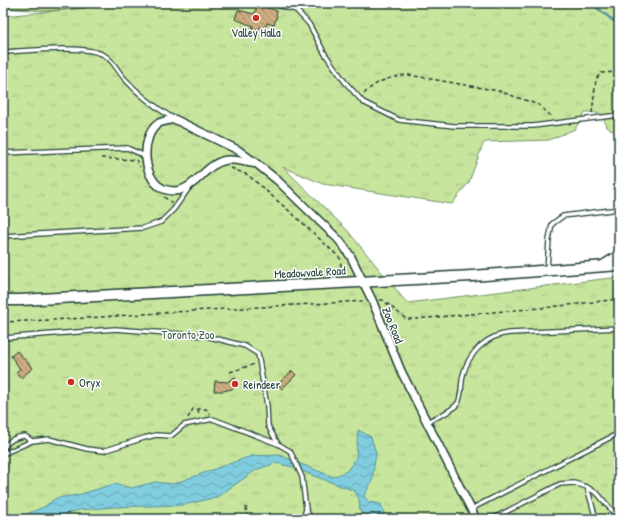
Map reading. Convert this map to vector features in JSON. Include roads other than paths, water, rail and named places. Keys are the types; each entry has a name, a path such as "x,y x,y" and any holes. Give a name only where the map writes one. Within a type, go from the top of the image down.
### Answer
{"main road":[{"path":"601,267 619,256"},
{"name":"Meadowvale Road","path":"3,300 363,282 619,265"}],"street":[{"path":"174,119 158,124 148,142 146,160 150,175 154,182 160,187 174,191 180,191 190,187 213,166 227,160 257,164"},
{"name":"Zoo Road","path":"174,119 238,150 277,180 338,239 351,257 396,359 476,519"}],"lane":[{"path":"277,5 296,10 309,24 325,54 345,82 363,102 399,120 454,126 533,126 619,115"},
{"path":"3,52 74,49 103,54 140,94 174,119"},
{"path":"3,153 127,148 141,154 146,160"},
{"path":"3,236 143,228 160,222 176,206 190,187"},
{"path":"547,270 548,240 552,224 563,216 619,209"},
{"path":"427,422 449,411 458,403 463,376 469,360 479,347 492,337 499,334 510,333 619,328"},
{"path":"3,338 115,330 206,336 245,346 258,354 267,406 268,426 278,444"},
{"path":"3,454 32,441 49,439 87,449 103,451 144,438 171,436 184,425 213,419 278,444 290,451 302,477 306,509 304,519"},
{"path":"471,509 619,433"},
{"path":"3,449 7,443 16,437 25,436 32,441"},
{"path":"492,519 560,484 574,483 587,487 598,494 619,519"},
{"path":"587,487 596,519"},
{"path":"306,509 311,519"}],"water":[{"path":"358,430 371,437 376,453 372,481 364,496 369,502 381,504 386,519 367,519 360,511 359,499 355,491 293,467 275,463 256,470 217,497 184,505 115,507 79,510 65,514 60,519 18,519 19,517 44,507 56,498 78,495 114,484 131,488 155,482 173,484 251,456 279,455 333,477 347,471 356,458"}],"waterway":[{"path":"591,3 619,24"}],"place":[{"name":"Valley Halla","path":"256,18"},
{"name":"Oryx","path":"71,382"},
{"name":"Reindeer","path":"235,384"}],"park label":[{"name":"Toronto Zoo","path":"188,334"}]}
